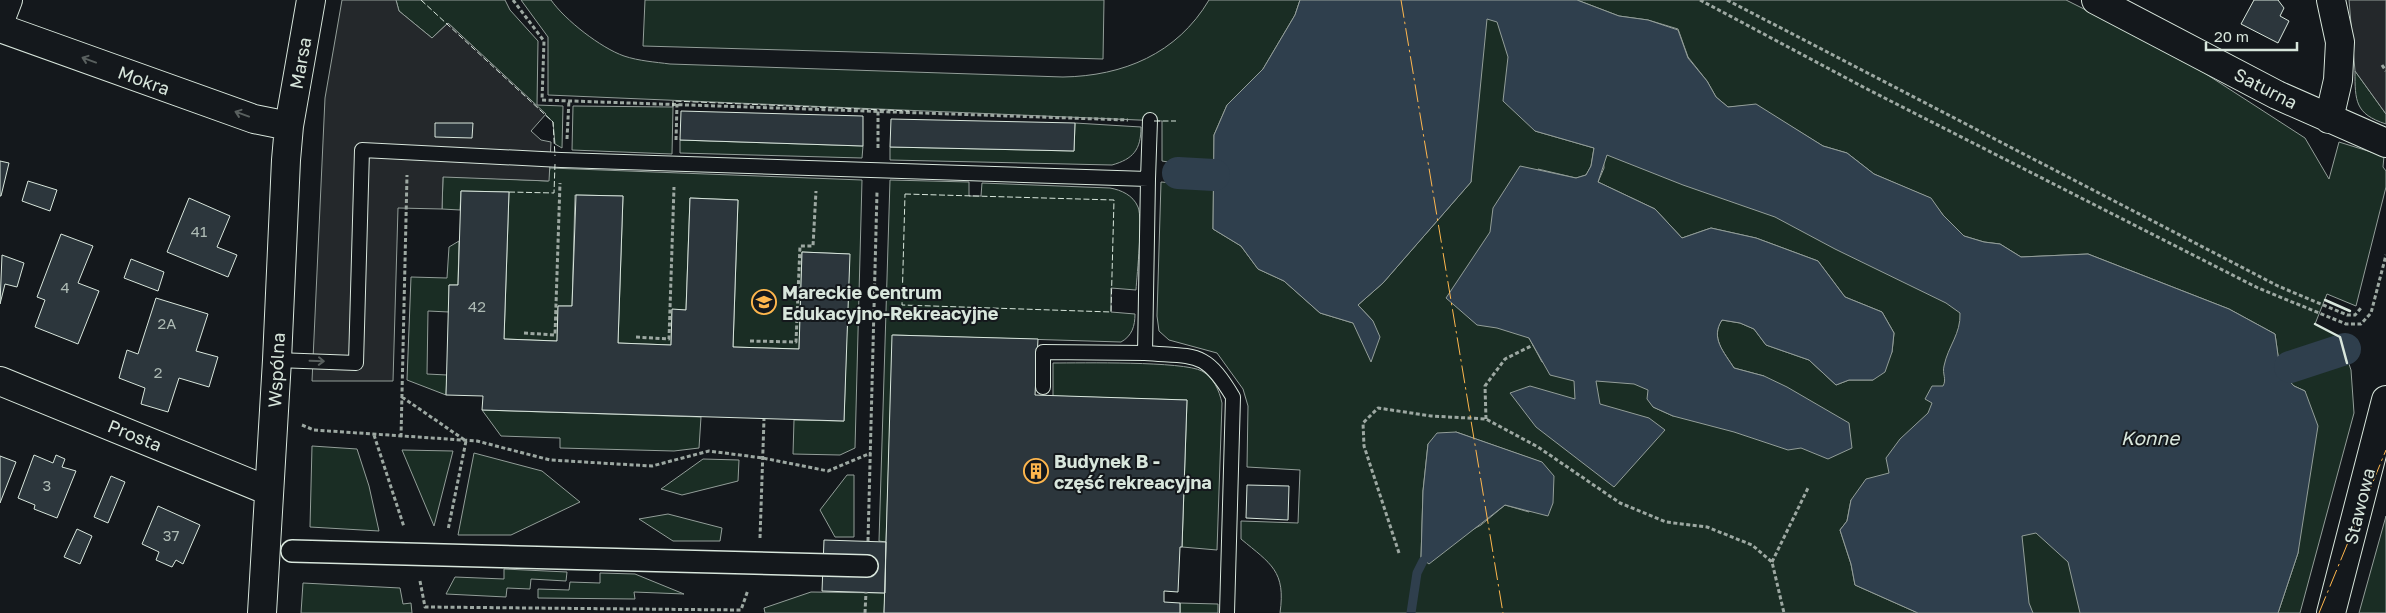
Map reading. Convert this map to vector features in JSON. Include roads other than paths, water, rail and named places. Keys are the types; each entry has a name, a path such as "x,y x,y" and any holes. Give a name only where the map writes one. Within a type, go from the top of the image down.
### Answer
{"street":[{"path":"0,22 8,0"},
{"name":"Marsa","path":"289,126 311,0"},
{"name":"Saturna","path":"2096,0 2277,95 2386,143"},
{"path":"2329,118 2338,80 2340,42 2331,0"},
{"name":"Mokra","path":"0,28 254,118 289,126"},
{"name":"Wspólna","path":"262,613 289,126"},
{"name":"Prosta","path":"0,381 269,491"},
{"name":"Stawowa","path":"2331,613 2386,400"},
{"path":"292,551 867,566"}],"lane":[{"path":"1145,354 1150,120"},
{"path":"277,360 356,362 362,150 564,160 1148,179"},
{"path":"1043,386 1043,352 1197,357 1220,375 1233,397 1227,613"}],"water":[{"name":"Konne","path":"1300,0 1577,0 1619,16 1648,20 1678,30 1688,58 1707,81 1716,97 1728,107 1756,104 1823,146 1847,153 1874,174 1931,198 1943,215 1964,236 1984,242 2000,244 2021,257 2088,254 2229,309 2275,334 2279,362 2288,361 2293,372 2285,376 2294,386 2305,391 2318,426 2298,553 2278,613 2080,613 2068,562 2036,533 2022,536 2029,603 2033,613 1918,613 1855,585 1851,564 1840,530 1847,521 1851,500 1866,479 1889,473 1886,458 1900,439 1928,413 1932,403 1925,399 1932,386 1943,386 1945,379 1944,366 1956,334 1960,313 1946,303 1835,249 1775,217 1683,185 1607,155 1598,182 1655,209 1682,238 1711,228 1756,238 1818,261 1845,297 1882,312 1894,333 1892,352 1885,372 1873,380 1849,380 1836,385 1809,360 1766,345 1754,329 1740,323 1722,320 1717,333 1718,339 1734,368 1764,376 1787,387 1849,423 1852,448 1828,459 1801,448 1788,450 1734,432 1673,416 1653,407 1647,399 1648,390 1634,384 1596,381 1600,404 1649,418 1665,430 1614,487 1536,427 1510,393 1530,386 1575,399 1574,381 1550,375 1529,338 1497,328 1477,325 1446,298 1490,232 1493,208 1520,166 1576,178 1586,175 1591,166 1594,148 1535,131 1503,101 1508,57 1497,22 1487,19 1471,182 1383,283 1358,305 1373,321 1380,337 1371,362 1353,323 1320,313 1284,281 1258,269 1241,246 1213,229 1214,135 1227,105 1263,69 1295,15"},
{"path":"1456,432 1542,462 1554,476 1553,503 1548,516 1505,505 1429,564 1421,558 1423,491 1428,444 1437,433"}],"waterway":[{"path":"1178,173 1214,175"},
{"path":"2290,367 2345,349"},
{"path":"1411,613 1417,573 1423,561"}],"place":[{"name":"Mareckie Centrum Edukacyjno-Rekreacyjne","path":"764,302"},
{"name":"Budynek B - część rekreacyjna","path":"1036,471"}]}
